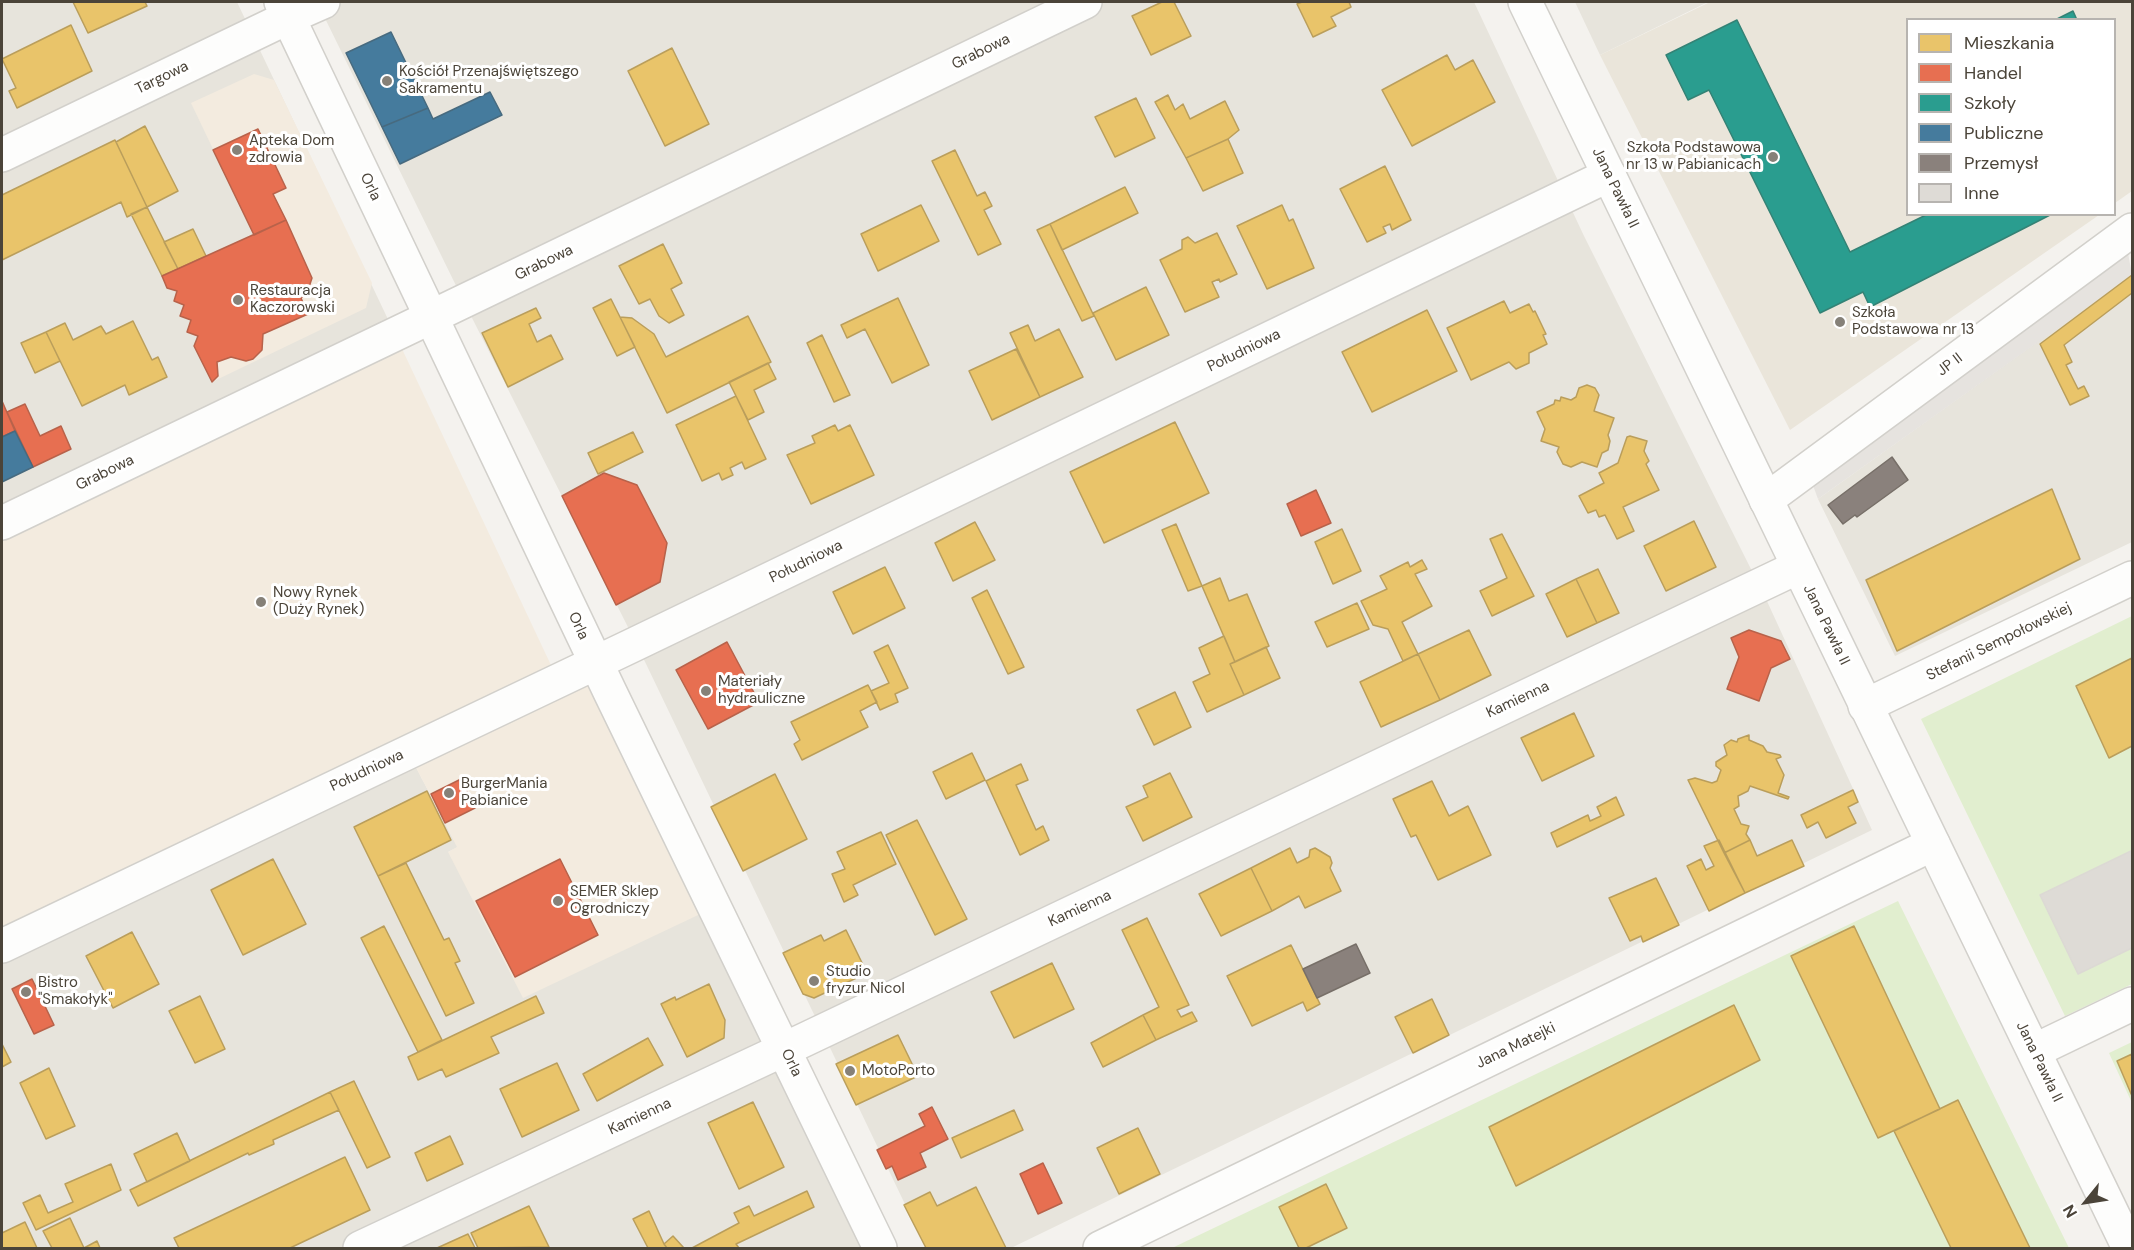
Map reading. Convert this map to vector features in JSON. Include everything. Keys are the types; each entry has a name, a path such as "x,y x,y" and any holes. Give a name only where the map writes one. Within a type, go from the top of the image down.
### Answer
{"street":[{"name":"Targowa","path":"2,155 285,9 323,2"},
{"name":"Grabowa","path":"2,523 1085,2"},
{"name":"Jana Pawła II","path":"1525,2 2129,1248"},
{"name":"Orla","path":"285,9 596,663 880,1248"},
{"name":"Południowa","path":"2,946 1609,175"},
{"name":"JP II","path":"1766,500 2133,230"},
{"name":"Kamienna","path":"360,1248 785,1049 1798,567"},
{"name":"Stefanii Sempołowskiej","path":"1865,706 2133,578"},
{"name":"Jana Matejki","path":"1100,1248 1933,844"},
{"path":"2034,1051 2133,1004"}],"shaded area":[{"path":"2,2 237,2 395,334 2,523"},
{"path":"317,2 1474,2 1584,236 1766,599 1872,830 1011,1248 926,1248 636,643 466,306"},
{"path":"1575,2 1708,2 1600,55"},
{"name":"Szkoła Podstawowa nr 13","path":"1710,2 2132,2 2132,191 2116,202 2116,18 1906,18 1906,216 2098,216 1790,430 1600,55"},
{"path":"254,74 274,80 372,283 366,308 212,382 194,346 198,336 187,332 191,320 180,316 184,305 174,301 177,291 165,284 163,279 254,235 191,103"},
{"path":"2128,253 2132,275 1818,499 1811,480"},
{"path":"2132,274 2132,542 1895,656 1818,499"},
{"name":"Nowy Rynek (Duży Rynek)","path":"395,334 558,680 596,663 715,907 523,998 448,852 457,847 408,752 2,946 2,523"},
{"path":"408,752 458,847 448,852 715,907 880,1248 2,1248 2,946"}],"green space":[{"path":"2132,616 2132,984 2065,1016 1921,719"},
{"path":"1898,901 2069,1248 1172,1248"},
{"path":"2132,1042 2132,1103 2109,1053"}],"building: Mieszkania":[{"path":"73,2 145,2 147,6 88,33"},
{"path":"1162,2 1174,2 1191,36 1151,55 1132,16"},
{"path":"1302,2 1349,2 1351,7 1331,17 1336,26 1313,37 1297,4"},
{"path":"71,25 92,71 17,108 9,91 16,88 2,59"},
{"path":"672,48 709,124 665,146 628,71"},
{"path":"1447,55 1455,70 1473,60 1495,102 1412,146 1382,90"},
{"path":"1168,95 1175,110 1183,104 1190,119 1225,101 1239,130 1228,139 1186,158 1155,102"},
{"path":"1136,98 1155,138 1115,157 1095,117"},
{"path":"145,126 178,191 147,207 116,142"},
{"path":"1228,139 1243,173 1203,191 1186,158"},
{"path":"115,140 147,207 127,217 121,202 2,260 2,195"},
{"path":"955,150 977,196 985,192 992,206 984,210 1001,244 978,255 932,161"},
{"path":"1385,166 1411,220 1392,230 1390,224 1383,227 1386,233 1367,242 1340,189"},
{"path":"1125,187 1138,213 1062,250 1050,224"},
{"path":"921,205 939,241 878,271 861,234"},
{"path":"1282,205 1289,221 1293,219 1314,268 1267,289 1237,226"},
{"path":"147,207 178,269 162,276 131,214"},
{"path":"1050,224 1094,316 1082,321 1037,230"},
{"path":"193,229 206,256 178,269 164,242"},
{"path":"1217,233 1237,274 1220,282 1219,279 1212,282 1219,297 1185,312 1160,260 1182,249 1182,240 1188,237 1195,243"},
{"path":"663,244 682,283 671,289 684,315 669,323 659,316 650,299 639,304 619,266"},
{"path":"2132,275 2132,293 2064,345 2072,362 2066,365 2078,389 2084,386 2089,396 2070,405 2040,344"},
{"path":"1146,287 1169,335 1116,360 1093,313"},
{"path":"898,298 929,365 892,383 865,329 847,338 841,325"},
{"path":"611,299 635,347 617,356 593,308"},
{"path":"1504,301 1510,313 1529,304 1546,334 1543,335 1547,344 1529,353 1529,363 1516,369 1509,362 1471,380 1447,328"},
{"path":"536,308 541,318 529,324 537,342 551,335 563,359 508,387 482,333"},
{"path":"1427,310 1457,371 1372,412 1342,352"},
{"path":"748,316 771,362 667,413 620,317 632,318 654,334 666,357"},
{"path":"133,321 152,360 158,357 167,377 129,395 125,385 82,406 46,332 65,323 73,340 101,326 106,334"},
{"path":"1028,325 1035,341 1059,329 1083,377 1040,397 1010,333"},
{"path":"46,332 60,361 35,373 21,343"},
{"path":"822,335 850,395 834,402 807,343"},
{"path":"1016,349 1040,397 992,420 969,371"},
{"path":"768,363 776,379 754,390 764,412 748,420 729,382"},
{"path":"1587,385 1595,388 1599,395 1594,411 1614,418 1608,435 1610,441 1608,450 1602,453 1597,467 1582,462 1571,467 1563,464 1557,452 1559,447 1541,441 1545,429 1537,412 1554,404 1555,400 1560,401 1561,397 1571,400 1576,397 1579,388"},
{"path":"736,396 766,459 745,469 742,462 730,468 733,475 722,480 719,473 702,481 676,425"},
{"path":"1175,422 1209,493 1104,543 1070,472"},
{"path":"835,425 838,431 850,425 874,475 811,504 787,455 815,443 812,436"},
{"path":"633,432 643,452 598,474 588,453"},
{"path":"1627,437 1647,441 1644,451 1649,461 1646,464 1659,490 1623,507 1634,531 1617,539 1605,515 1599,517 1596,510 1588,513 1579,496 1604,483 1599,473 1618,463"},
{"path":"2052,489 2080,559 1897,651 1866,580"},
{"path":"1694,521 1716,567 1666,591 1644,546"},
{"path":"975,522 995,560 953,581 935,543"},
{"path":"1176,524 1202,586 1188,591 1162,530"},
{"path":"1342,529 1361,571 1333,584 1315,542"},
{"path":"1502,534 1534,596 1492,616 1480,591 1507,578 1490,539"},
{"path":"1422,560 1427,569 1415,574 1432,606 1402,622 1418,654 1403,661 1388,629 1373,625 1361,601 1387,589 1380,576 1408,562 1410,567"},
{"path":"885,567 905,608 853,634 833,592"},
{"path":"1598,569 1619,613 1597,623 1576,579"},
{"path":"1220,578 1229,601 1247,594 1269,646 1235,662 1202,586"},
{"path":"1576,579 1597,623 1567,637 1546,594"},
{"path":"987,590 1024,667 1008,674 972,598"},
{"path":"1357,603 1369,629 1327,647 1315,622"},
{"path":"1469,630 1491,675 1440,700 1418,654"},
{"path":"1224,636 1235,662 1230,664 1244,695 1207,712 1193,682 1210,674 1199,648"},
{"path":"888,645 908,688 895,694 898,702 880,710 871,691 889,683 874,652"},
{"path":"1266,647 1280,678 1244,695 1230,664"},
{"path":"1418,654 1440,700 1381,727 1360,682"},
{"path":"2132,658 2132,746 2109,758 2076,686"},
{"path":"868,685 877,702 860,711 868,727 802,760 794,744 800,740 791,722"},
{"path":"1175,692 1191,727 1154,745 1137,710"},
{"path":"1574,713 1594,756 1542,781 1521,738"},
{"path":"1749,735 1749,740 1763,746 1767,752 1780,755 1781,757 1776,759 1784,775 1778,793 1789,797 1788,799 1750,786 1748,791 1738,796 1739,806 1734,809 1741,824 1749,826 1746,834 1750,840 1724,853 1688,780 1695,778 1712,783 1717,781 1721,770 1716,766 1716,762 1727,755 1724,745 1731,740 1737,742 1738,739"},
{"path":"972,753 985,780 946,799 933,772"},
{"path":"1021,764 1028,780 1016,785 1036,830 1043,826 1049,840 1020,855 986,781"},
{"path":"1170,773 1192,817 1143,841 1126,807 1148,797 1143,786"},
{"path":"775,774 807,839 743,871 711,807"},
{"path":"1432,781 1449,816 1468,806 1491,855 1438,880 1416,835 1411,837 1393,799"},
{"path":"1853,790 1858,802 1848,807 1856,823 1826,838 1818,822 1807,828 1801,815"},
{"path":"427,791 451,840 378,876 354,827"},
{"path":"1616,797 1624,815 1557,847 1551,833 1588,815 1590,821 1601,816 1597,807"},
{"path":"917,820 967,919 935,935 886,835"},
{"path":"881,832 896,864 853,885 858,895 844,902 832,874 845,869 837,852"},
{"path":"1719,840 1745,893 1709,911 1687,866 1701,859 1706,870 1714,866 1704,846"},
{"path":"1750,840 1757,856 1792,840 1804,866 1745,893 1724,853"},
{"path":"1290,848 1297,863 1309,857 1310,850 1315,848 1330,857 1332,863 1330,868 1341,891 1305,908 1299,896 1272,911 1251,868"},
{"path":"273,859 306,924 243,955 211,890"},
{"path":"406,863 444,940 449,938 460,961 455,963 474,1003 446,1016 378,876"},
{"path":"1251,868 1272,911 1221,936 1199,894"},
{"path":"1656,878 1679,925 1643,942 1641,936 1630,941 1609,898"},
{"path":"1147,918 1189,1005 1177,1010 1181,1017 1192,1012 1197,1021 1156,1040 1143,1015 1159,1007 1122,930"},
{"path":"384,926 442,1040 418,1052 361,938"},
{"path":"1854,926 1940,1109 1878,1138 1791,956"},
{"path":"846,930 867,973 814,998 803,994 783,953 821,935 824,941"},
{"path":"132,932 159,984 113,1008 86,956"},
{"path":"1291,945 1320,1004 1307,1011 1303,1002 1252,1026 1227,976"},
{"path":"1052,963 1074,1009 1014,1038 991,992"},
{"path":"709,984 725,1020 724,1038 687,1057 661,1004 675,997 676,1000"},
{"path":"200,996 225,1049 195,1063 169,1011"},
{"path":"536,996 544,1013 491,1037 499,1053 446,1077 442,1069 418,1080 408,1057"},
{"path":"1432,999 1449,1035 1413,1053 1395,1017"},
{"path":"1734,1005 1760,1060 1516,1186 1489,1127"},
{"path":"1143,1015 1156,1040 1103,1067 1091,1043"},
{"path":"898,1035 918,1076 856,1105 836,1064"},
{"path":"648,1038 663,1065 597,1101 583,1074"},
{"path":"2,1044 11,1062 2,1067"},
{"path":"2132,1054 2132,1096 2117,1061"},
{"path":"557,1063 579,1110 522,1137 500,1089"},
{"path":"49,1068 75,1126 46,1139 20,1083"},
{"path":"354,1081 390,1157 367,1168 330,1092"},
{"path":"330,1092 339,1110 273,1140 274,1144 249,1155 248,1153 138,1206 130,1190"},
{"path":"1958,1100 2030,1248 1951,1248 1894,1131"},
{"path":"753,1102 784,1167 739,1189 708,1123"},
{"path":"1014,1110 1023,1130 961,1158 952,1138"},
{"path":"1138,1128 1160,1174 1119,1194 1097,1148"},
{"path":"177,1133 190,1161 147,1182 134,1154"},
{"path":"450,1136 463,1164 427,1181 415,1153"},
{"path":"345,1157 370,1210 290,1248 179,1248 174,1238"},
{"path":"111,1164 121,1190 36,1230 23,1203 40,1195 48,1213 73,1202 65,1184"},
{"path":"1326,1184 1347,1228 1306,1248 1299,1248 1279,1207"},
{"path":"976,1187 1006,1248 926,1248 904,1205 930,1192 937,1206"},
{"path":"807,1191 814,1207 736,1244 739,1248 692,1248 739,1223 734,1213 749,1206 754,1216"},
{"path":"529,1206 549,1247 478,1248 471,1233"},
{"path":"649,1211 667,1248 648,1248 633,1219"},
{"path":"70,1218 84,1248 52,1248 43,1231"},
{"path":"25,1222 37,1248 2,1248 2,1233"},
{"path":"468,1234 475,1248 437,1248"},
{"path":"673,1236 684,1248 667,1248 664,1244"},
{"path":"97,1241 100,1248 84,1248"}],"building: Handel":[{"path":"258,129 286,188 273,194 286,220 254,235 213,150"},
{"name":"Restauracja Kaczorowski","path":"286,220 312,278 307,293 301,298 308,314 263,334 262,350 253,359 246,361 231,357 217,362 218,376 212,382 194,346 198,336 187,332 191,320 180,316 184,305 174,301 177,291 167,288 162,276"},
{"path":"2,401 15,431 2,437"},
{"path":"25,404 40,436 61,426 71,449 33,467 7,412"},
{"path":"604,473 637,485 667,543 660,582 616,605 562,496"},
{"path":"1316,490 1331,523 1301,536 1287,504"},
{"path":"1749,630 1781,641 1790,659 1771,668 1759,701 1727,689 1739,657 1731,638"},
{"path":"727,642 759,702 708,729 676,670"},
{"path":"461,779 475,808 445,823 431,794"},
{"path":"560,859 598,935 515,977 476,901"},
{"path":"32,979 54,1025 34,1034 12,989"},
{"path":"932,1107 948,1139 920,1153 926,1167 898,1180 892,1166 886,1169 877,1150 925,1126 919,1114"},
{"path":"1043,1163 1062,1203 1038,1214 1020,1174"}],"building: Szkoły":[{"path":"2073,11 2076,18 2059,18"},
{"name":"Szkoła Podstawowa nr 13 w Pabianicach","path":"1737,20 1850,252 1924,216 2048,216 1870,307 1863,292 1820,313 1709,90 1688,100 1666,55"}],"building: Publiczne":[{"name":"Kościół Przenajświętszego Sakramentu","path":"391,32 428,108 382,127 346,53"},
{"path":"490,92 502,115 400,164 382,127 428,108 433,119"},
{"path":"15,431 33,467 2,482 2,437"}],"building: Przemysł":[{"path":"1892,457 1908,480 1857,517 1855,515 1843,524 1828,505"},
{"path":"1356,944 1370,973 1317,998 1303,969"}],"building: Inne":[{"path":"2131,851 2132,948 2078,974 2040,895"}],"place":[{"name":"Kościół Przenajświętszego Sakramentu","path":"387,81"},
{"name":"Apteka Dom zdrowia","path":"237,150"},
{"name":"Szkoła Podstawowa nr 13 w Pabianicach","path":"1773,157"},
{"name":"Restauracja Kaczorowski","path":"238,300"},
{"name":"Szkoła Podstawowa nr 13","path":"1840,322"},
{"name":"Nowy Rynek (Duży Rynek)","path":"261,602"},
{"name":"Materiały hydrauliczne","path":"706,691"},
{"name":"BurgerMania Pabianice","path":"449,793"},
{"name":"SEMER Sklep Ogrodniczy","path":"558,901"},
{"name":"Studio fryzur Nicol","path":"814,981"},
{"name":"Bistro \"Smakołyk\"","path":"26,992"},
{"name":"MotoPorto","path":"850,1071"}]}
